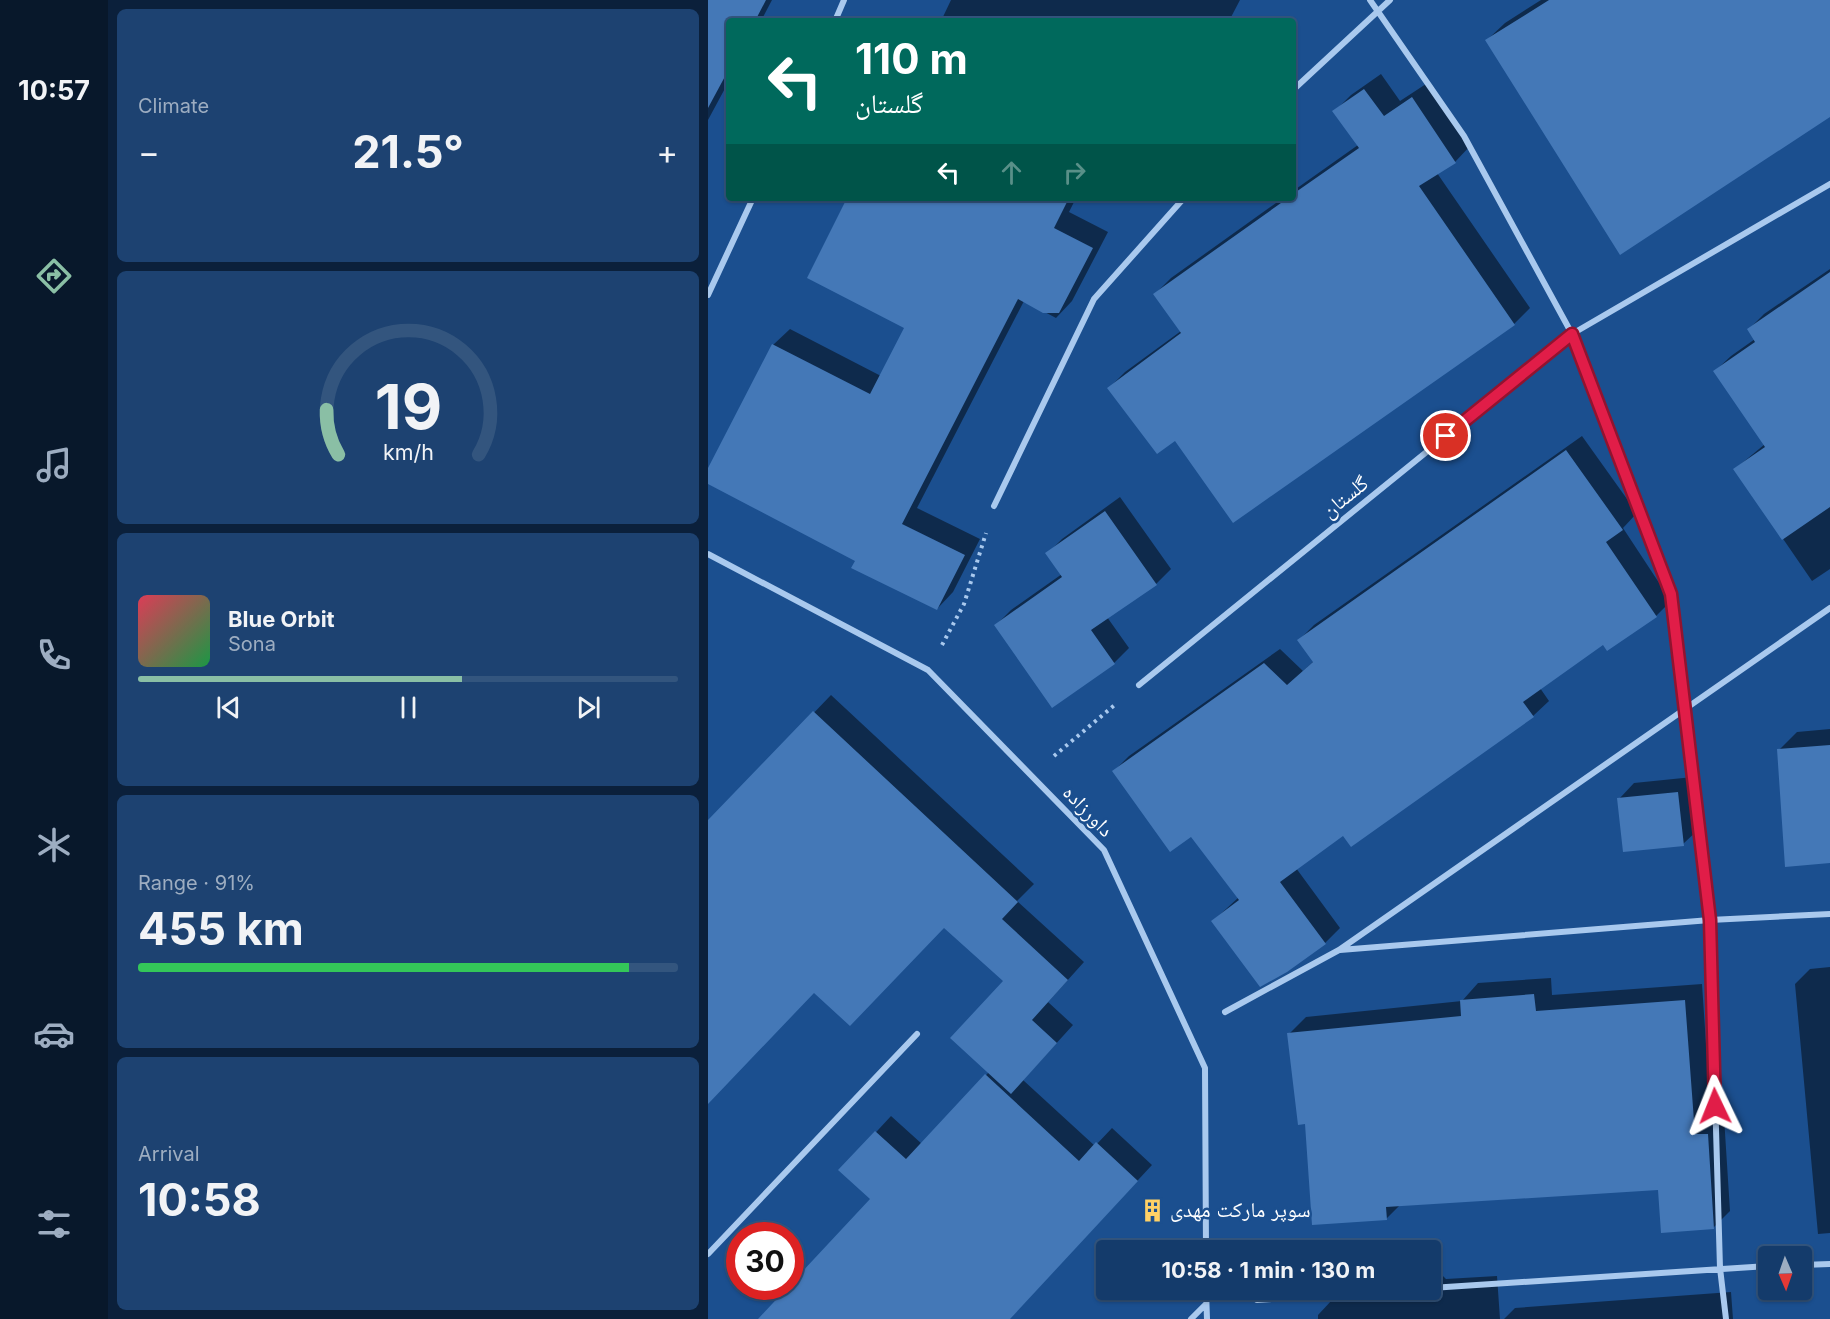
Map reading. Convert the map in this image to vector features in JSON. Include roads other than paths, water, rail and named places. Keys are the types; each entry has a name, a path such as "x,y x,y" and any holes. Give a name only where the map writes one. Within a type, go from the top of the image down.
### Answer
{"street":[{"path":"836,18 844,0"},
{"path":"1370,0 1464,136 1572,334 1671,594 1710,920 1720,1268 1726,1319"},
{"path":"1296,87 1390,0"},
{"name":"گلستان","path":"1139,685 1572,334 1830,184"},
{"path":"708,295 752,201"},
{"path":"994,506 1094,299 1181,201"},
{"name":"داورزاده","path":"708,554 928,670 1104,850 1205,1068 1206,1240"},
{"path":"1225,1012 1339,950 1830,608"},
{"path":"1339,950 1710,920 1830,914"},
{"path":"708,1254 916,1034"},
{"path":"1812,1265 1830,1264"},
{"path":"1441,1287 1758,1266"},
{"path":"1206,1300 1207,1319"},
{"path":"1191,1319 1206,1304"}],"place":[{"name":"سوپر مارکت مهدی","path":"1152,1210"}]}
